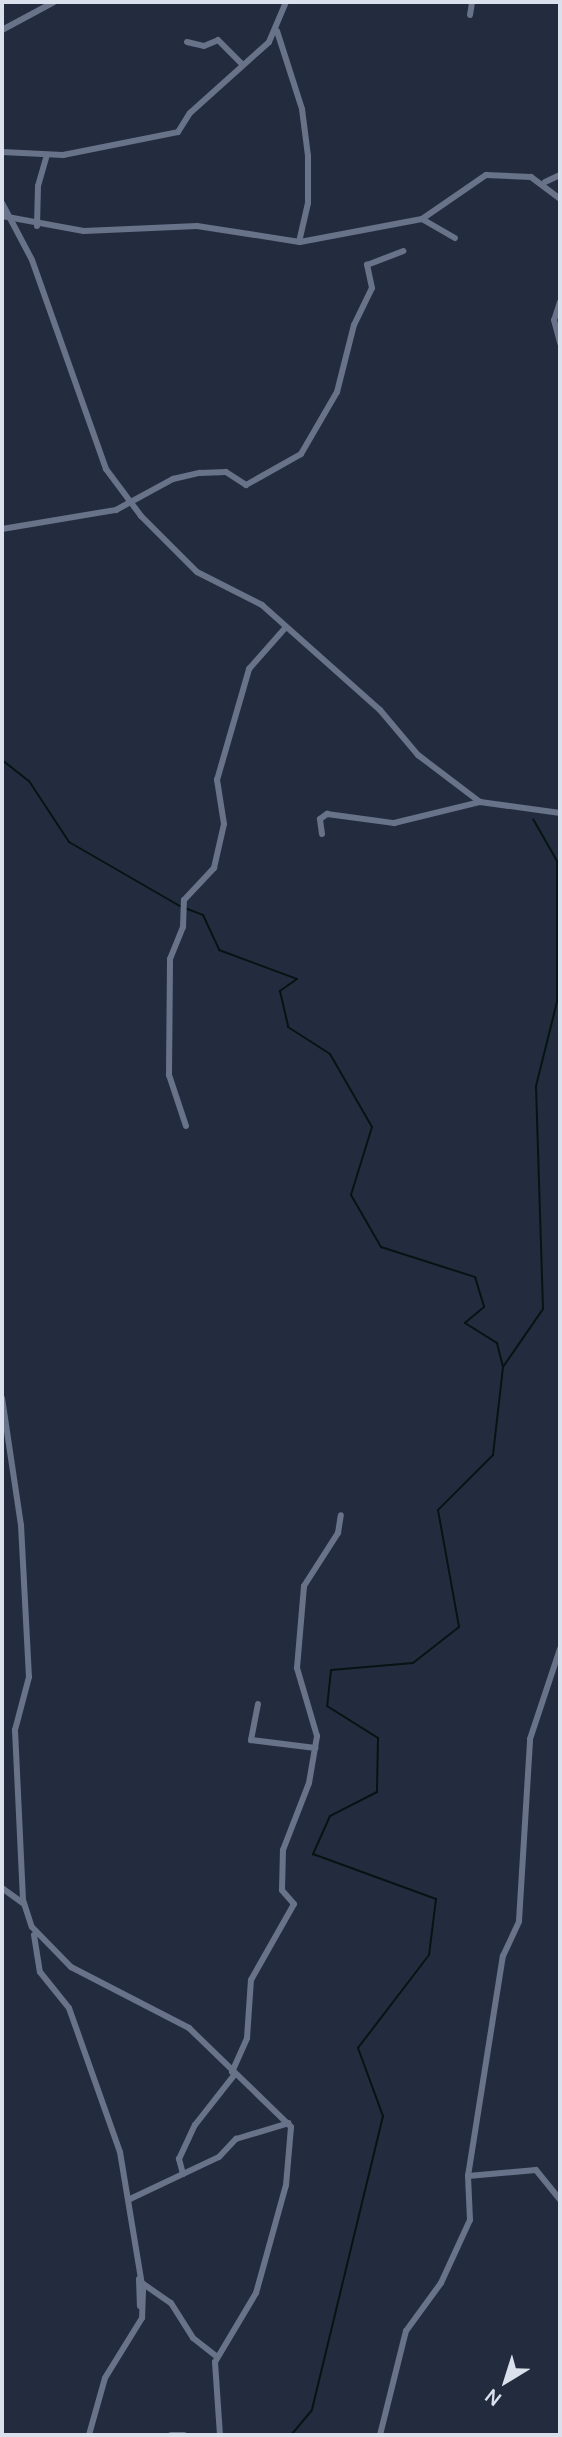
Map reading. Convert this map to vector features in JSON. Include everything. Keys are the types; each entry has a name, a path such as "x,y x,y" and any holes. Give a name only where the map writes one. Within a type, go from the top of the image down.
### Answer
{"street":[{"path":"2,30 54,2"},
{"path":"2,152 47,155 178,132 277,31 286,2"},
{"path":"470,15 472,2"},
{"path":"277,31 302,109 308,156 308,203 299,242"},
{"path":"187,42 200,46 218,40 242,64"},
{"path":"37,226 38,186 47,155"},
{"path":"2,216 37,226 127,234 197,226 299,242 422,219 480,176 545,182 560,175"},
{"path":"545,182 560,200"},
{"path":"2,203 11,217 106,469 132,503 197,572 255,600 390,719 418,755 480,803"},
{"path":"422,219 455,238"},
{"path":"2,529 132,503 173,479 200,473 226,472 250,484 301,454 337,392 354,325 372,288 367,265 404,251"},
{"path":"560,302 555,320 560,343"},
{"path":"186,1126 169,1075 170,959 183,927 184,900 214,868 224,824 217,780 249,669 286,627"},
{"path":"323,834 320,819 327,814 394,823 480,803 560,813"},
{"path":"2,1398 21,1525 29,1677 15,1726 24,1904 34,1933 37,1964 71,2013 130,2199 143,2315"},
{"path":"183,2174 181,2153 195,2125 234,2073 247,2038 251,1980 294,1904 282,1890 283,1850 316,1748 317,1729 297,1664 304,1586 338,1532 341,1515"},
{"path":"380,2435 406,2331 445,2277 470,2220 468,2176 503,1956 519,1921 530,1739 560,1649"},
{"path":"258,1704 251,1740 316,1748"},
{"path":"2,1888 24,1904"},
{"path":"34,1933 71,1968 189,2028 289,2123"},
{"path":"130,2199 219,2157 236,2139 289,2123"},
{"path":"220,2435 217,2357 256,2293 286,2185 289,2123"},
{"path":"468,2176 536,2170 560,2200"},
{"path":"89,2435 104,2378 143,2315 147,2293 140,2278"},
{"path":"147,2293 171,2303 193,2338 217,2357"},
{"path":"172,2435 184,2435"}],"waterway":[{"path":"2,760 29,781 69,842 180,906"},
{"path":"503,1367 543,1309 536,1086 557,1002 557,861 533,819"},
{"path":"185,908 203,915 219,950 297,979 280,991 288,1027 330,1054 372,1127 351,1195 381,1247 475,1277 484,1307 465,1323 497,1343 503,1367 493,1455 438,1510 459,1627 413,1663 331,1670 327,1706 378,1738 377,1792 330,1816 313,1854 436,1899 429,1955 358,2048 383,2116 312,2410 291,2435"}]}
